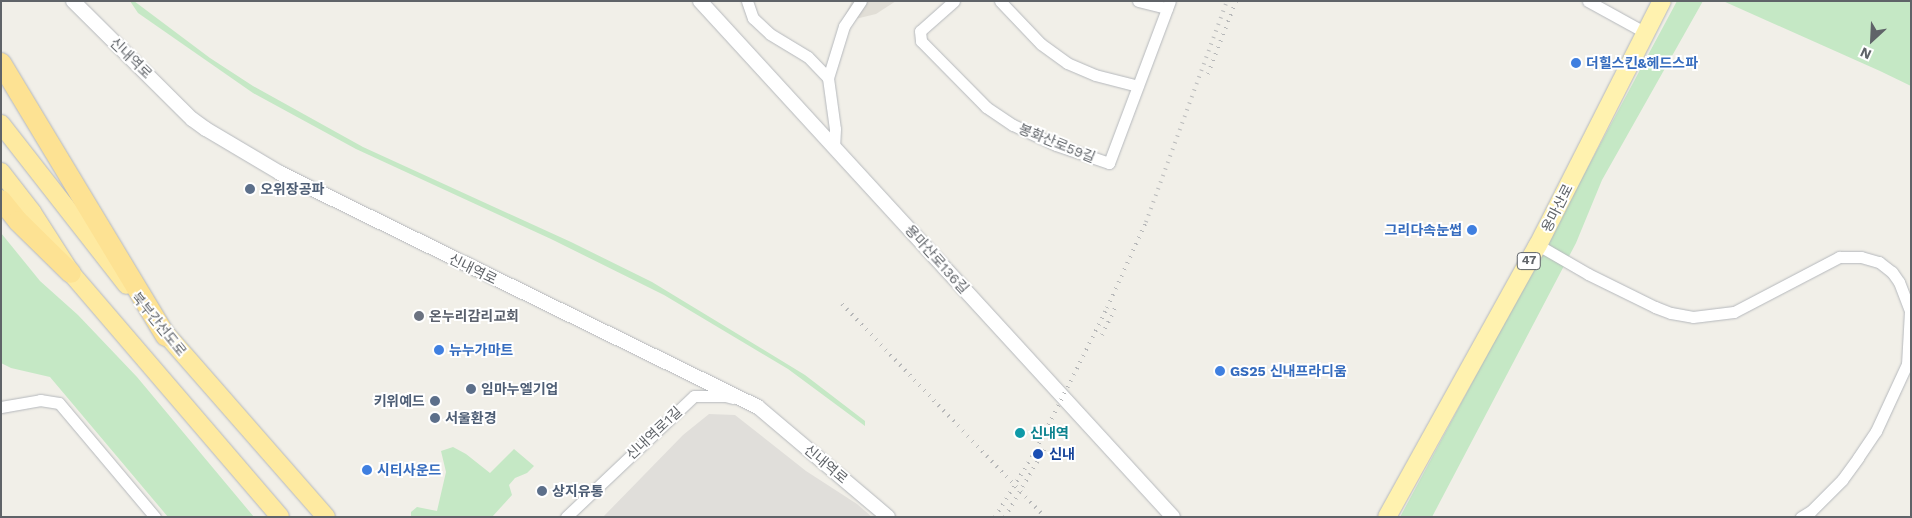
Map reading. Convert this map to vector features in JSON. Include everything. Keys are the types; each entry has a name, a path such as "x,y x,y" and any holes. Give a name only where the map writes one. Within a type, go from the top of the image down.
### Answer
{"highway":[{"path":"1,63 166,336"},
{"name":"북부간선도로","path":"1,124 166,336 326,517"},
{"path":"1,172 32,212 71,274"},
{"path":"1,200 18,221 71,274 280,517"}],"main road":[{"name":"용마산로","path":"1387,517 1538,245 1662,1"}],"street":[{"name":"신내역로","path":"73,1 192,118 271,168 758,407 888,517"},
{"name":"용마산로136길","path":"700,1 1173,517"},
{"path":"747,1 752,18 770,34 808,57 828,78"},
{"path":"834,146 835,129 828,78 844,26 862,1"},
{"name":"봉화산로59길","path":"954,1 920,31 921,41 986,106 1013,125 1056,145 1109,163 1169,5"},
{"path":"1000,1 1041,44 1067,63 1095,75 1138,86"},
{"path":"1138,1 1169,5"},
{"path":"1588,1 1646,33"},
{"path":"1538,245 1588,274 1654,307 1671,313 1693,317 1734,312 1839,257 1861,257 1879,262 1892,272 1899,282 1910,311 1907,364 1876,431 1858,458 1842,480 1811,511 1801,517"},
{"name":"신내역로1길","path":"566,517 694,396 725,396 758,407"},
{"path":"1,407 40,400 58,403 155,517"}],"shaded area":[{"path":"852,1 896,1 876,14 847,21 844,17"},
{"path":"709,414 735,415 806,471 857,504 872,517 603,517 683,435"}],"green space":[{"path":"130,1 134,1 210,58 253,86 363,147 571,242 652,282 805,375 865,421 865,426 788,369 664,295 551,239 356,149 253,93 138,13"},
{"path":"1677,1 1703,1 1602,180 1576,243 1432,517 1400,517"},
{"path":"1723,1 1911,1 1911,86 1880,71"},
{"path":"1,233 40,281 78,315 137,377 254,517 168,517 50,377 11,368 1,363"},
{"path":"453,447 466,454 490,473 514,449 534,466 527,473 515,478 509,485 512,495 492,517 411,517 411,512 417,507 437,511 446,472 441,451"}],"railway":[{"path":"995,517 1036,450 1107,308 1146,222 1227,1"},
{"path":"1208,74 1236,1"},
{"path":"842,304 1045,517"},
{"path":"1102,335 1117,304"},
{"path":"1005,517 1047,445"}],"place":[{"name":"더힐스킨&헤드스파","path":"1576,63"},
{"name":"오위장공파","path":"250,189"},
{"name":"그리다속눈썹","path":"1472,230"},
{"name":"온누리감리교회","path":"419,316"},
{"name":"뉴누가마트","path":"439,350"},
{"name":"GS25 신내프라디움","path":"1220,371"},
{"name":"임마누엘기업","path":"471,389"},
{"name":"키위예드","path":"435,401"},
{"name":"서울환경","path":"435,418"},
{"name":"신내역","path":"1020,433"},
{"name":"신내","path":"1038,454"},
{"name":"시티사운드","path":"367,470"},
{"name":"상지유통","path":"542,491"}]}
